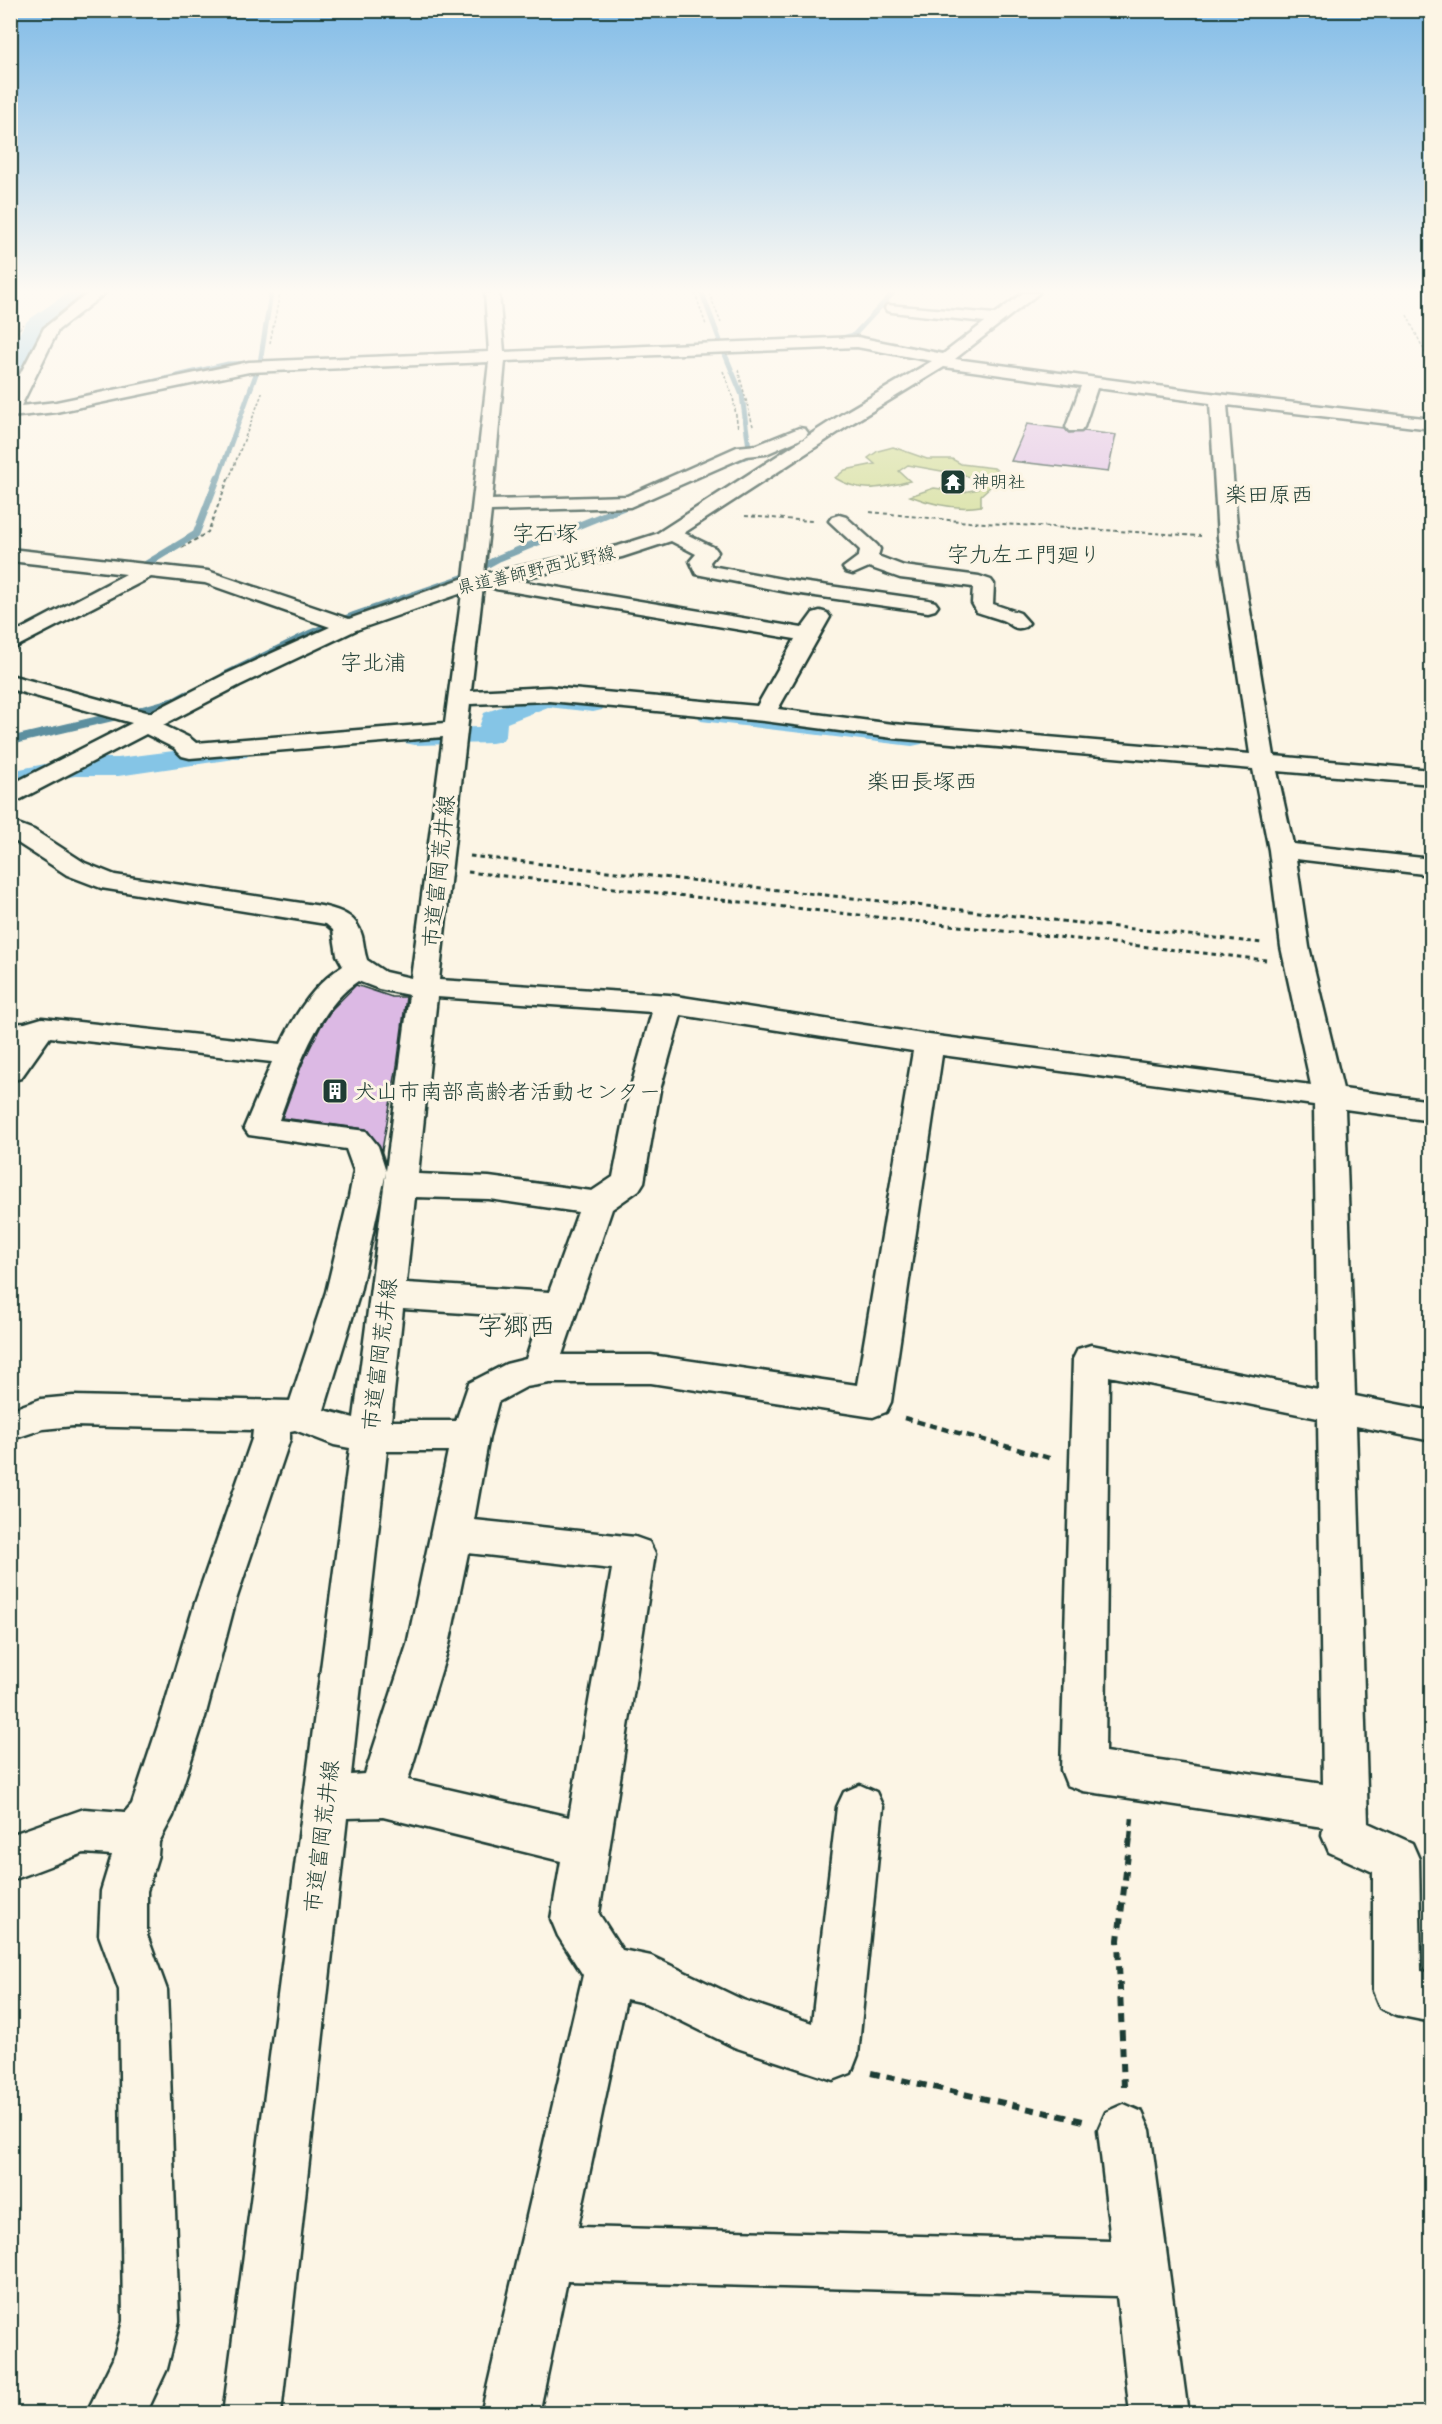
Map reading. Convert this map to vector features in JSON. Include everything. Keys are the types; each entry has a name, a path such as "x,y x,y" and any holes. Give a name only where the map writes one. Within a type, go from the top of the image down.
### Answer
{"street":[{"path":"12,409 60,406"},
{"name":"市道富岡荒井線","path":"252,2414 425,987 453,734 482,506 491,406"},
{"name":"県道善師野西北野線","path":"10,795 341,622 474,573 622,551 650,544 668,519 693,520 867,406"},
{"path":"1076,427 1083,406"},
{"path":"1219,406 1228,538 1264,767 1282,850 1297,955 1329,1096 1338,1408 1345,1836 1396,1859 1397,1990 1431,1998"},
{"path":"1279,406 1431,424"},
{"path":"482,506 630,501 743,452 760,450 787,439 824,419 848,418"},
{"path":"630,501 668,519 708,552 700,561 703,570 928,606"},
{"path":"764,714 832,592 846,573 868,559 870,549 839,521"},
{"path":"10,555 208,578 341,622"},
{"path":"868,559 900,572 984,584 982,603 984,608 1013,617 1018,623"},
{"path":"10,644 139,569"},
{"path":"474,573 506,584 567,596 808,634"},
{"path":"10,681 124,712 149,723 182,743 190,752 453,734"},
{"path":"458,698 549,694 764,714 894,731 1264,767 1431,777"},
{"path":"10,828 25,835 76,869 110,882 321,914 340,921 347,930 353,959 360,968 368,976 403,986 669,1004 928,1044 1329,1096 1431,1112"},
{"path":"1282,850 1431,867"},
{"path":"114,2414 139,2369 151,2321 144,1990 123,1935 124,1891 135,1855 136,1835 150,1816 183,1717 215,1603 271,1439 288,1416 343,1292 370,1171 363,1146 355,1139 260,1128 289,1054 329,990 346,974 360,968"},
{"path":"550,1369 543,1357 598,1203 628,1182 645,1090 669,1004"},
{"path":"19,1031 42,1027 289,1054"},
{"path":"10,1071 37,1035 19,1031"},
{"path":"383,1795 388,1769 428,1645 470,1436 482,1393 519,1374 550,1369 651,1369 873,1402 928,1044"},
{"path":"400,1185 489,1188 598,1203"},
{"path":"386,1295 561,1306"},
{"path":"1346,1809 1083,1770 1091,1359 1431,1426"},
{"path":"10,1425 41,1414 73,1412 288,1416 334,1430 370,1436 470,1436"},
{"path":"452,1534 635,1554 575,1919 608,1971 510,2414"},
{"path":"326,1798 383,1795 557,1838 588,1842"},
{"path":"608,1971 651,1980 734,2022 833,2055 860,1807"},
{"path":"10,1858 84,1831 136,1835"},
{"path":"1124,2130 1159,2414"},
{"path":"546,2253 1140,2269"}],"path":[{"path":"139,569 208,532 258,406"},
{"path":"709,509 748,517 825,522 839,521 857,510 969,522 1228,538"},
{"path":"440,861 1297,955"},
{"path":"440,861 1297,955"},
{"path":"873,1402 881,1412 989,1443 1089,1467"},
{"path":"833,2055 852,2069 1124,2130 1124,2060 1118,1940 1136,1778"}],"green space":[{"path":"893,447 927,459 952,459 961,464 994,468 1003,475 981,495 981,506 963,507 936,504 910,496 934,488 964,492 978,489 980,481 964,475 908,465 899,471 910,481 890,486 863,488 835,478 845,470 875,464 868,458 878,451"}],"building":[{"path":"1027,424 1065,429 1069,433 1084,431 1116,435 1108,472 1011,461"},
{"name":"犬山市南部高齢者活動センター","path":"356,985 392,997 406,997 397,1066 382,1150 366,1129 282,1118 302,1064 321,1026 332,1009"}],"waterway":[{"path":"218,479 244,406"},
{"path":"719,467 748,456 743,406"},
{"path":"135,571 196,534 218,477"},
{"path":"225,675 311,633 355,615 462,578 499,558 636,502"},
{"path":"137,711 176,700 187,694"},
{"path":"415,737 492,735 494,719 545,699 593,704"},
{"path":"10,741 142,710"},
{"path":"711,715 912,738"},
{"path":"10,780 75,767 118,767 237,751"}],"place":[{"name":"神明社","path":"953,482"},
{"name":"犬山市南部高齢者活動センター","path":"335,1091"}],"district":[{"name":"楽田原西","path":"1269,494"},
{"name":"字石塚","path":"545,533"},
{"name":"字九左エ門廻り","path":"1024,554"},
{"name":"字北浦","path":"373,662"},
{"name":"楽田長塚西","path":"922,781"},
{"name":"字郷西","path":"516,1326"}]}
